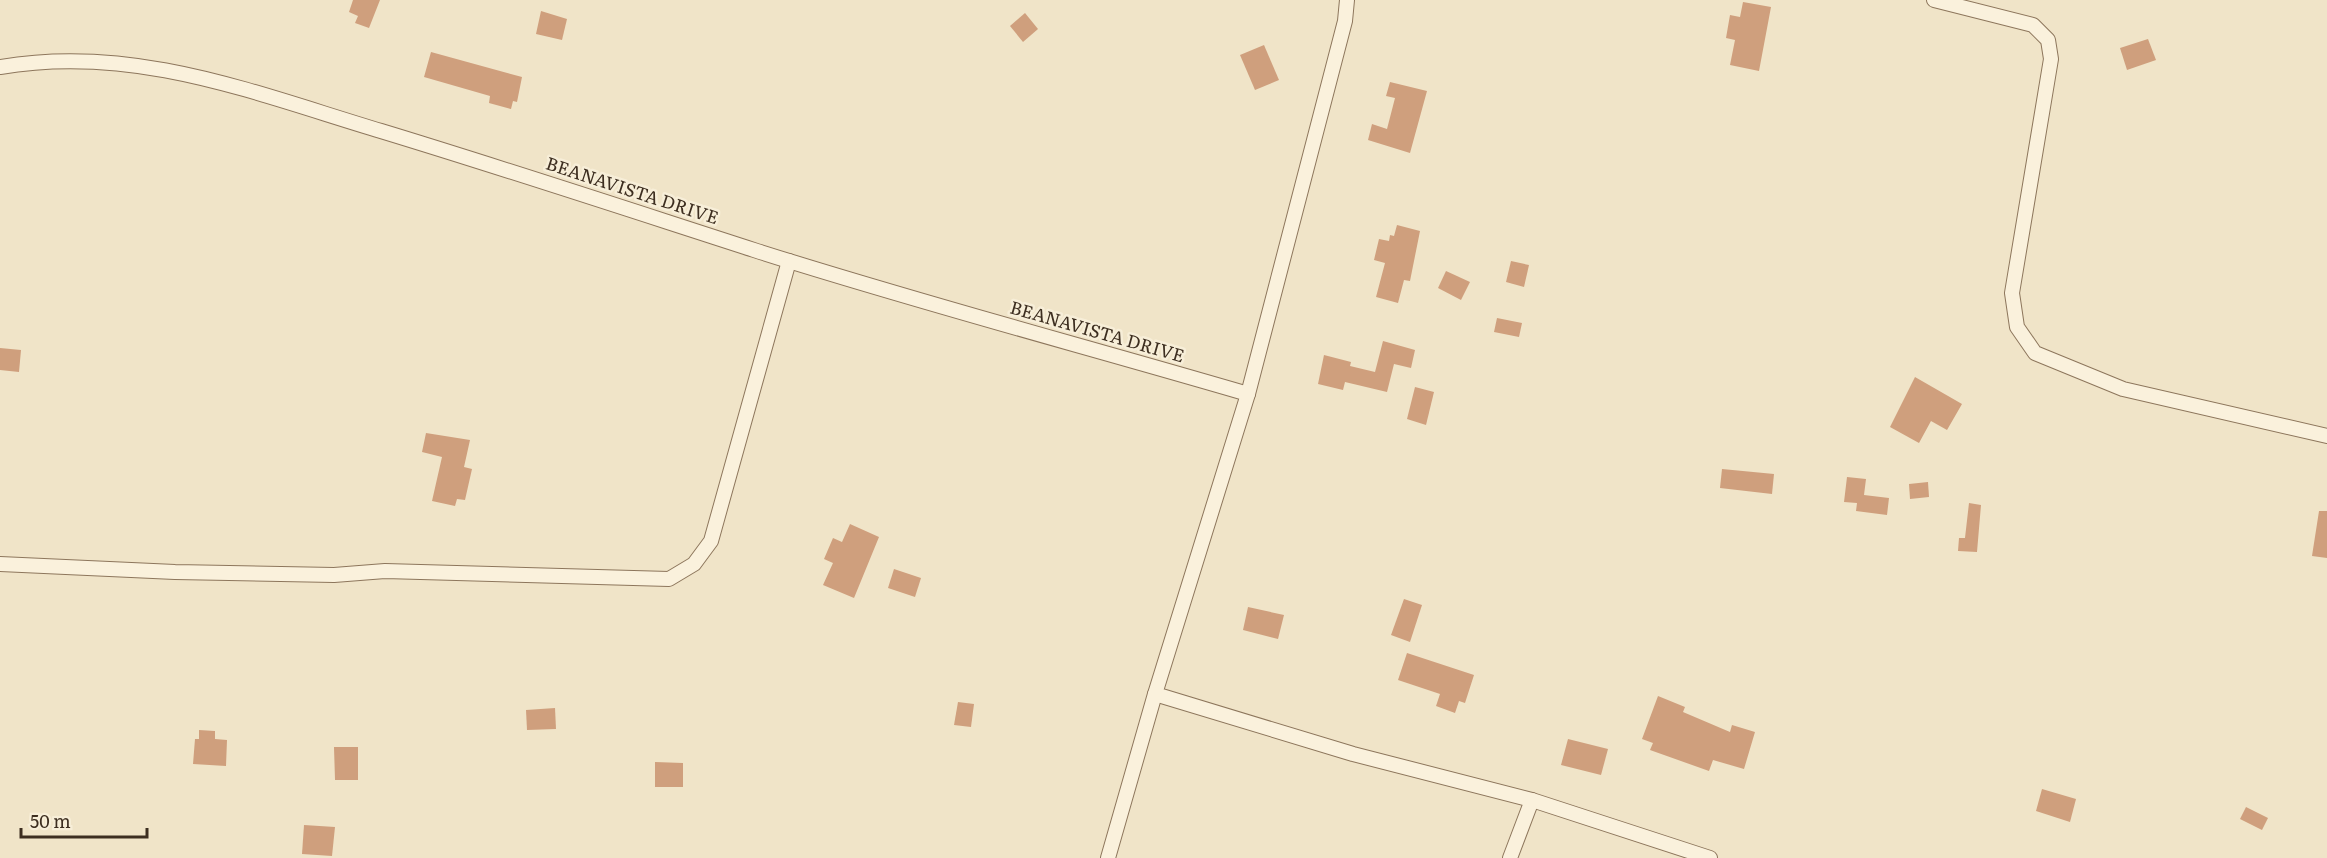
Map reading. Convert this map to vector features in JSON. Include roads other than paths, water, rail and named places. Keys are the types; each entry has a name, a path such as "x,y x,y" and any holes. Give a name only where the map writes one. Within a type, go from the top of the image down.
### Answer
{"street":[{"path":"1108,858 1155,694 1248,394 1344,21 1347,0"},
{"path":"1934,0 2033,25 2048,40 2051,59 2012,293 2017,327 2035,353 2123,389 2327,436"},
{"name":"BEANAVISTA DRIVE","path":"0,67 63,59 135,63 193,74 485,163 789,261 1248,394"},
{"path":"0,564 186,572 334,575 396,571 669,579 694,564 711,541 789,261"},
{"path":"1155,694 1353,754 1532,800 1710,858"},
{"path":"1510,858 1532,800"}]}
